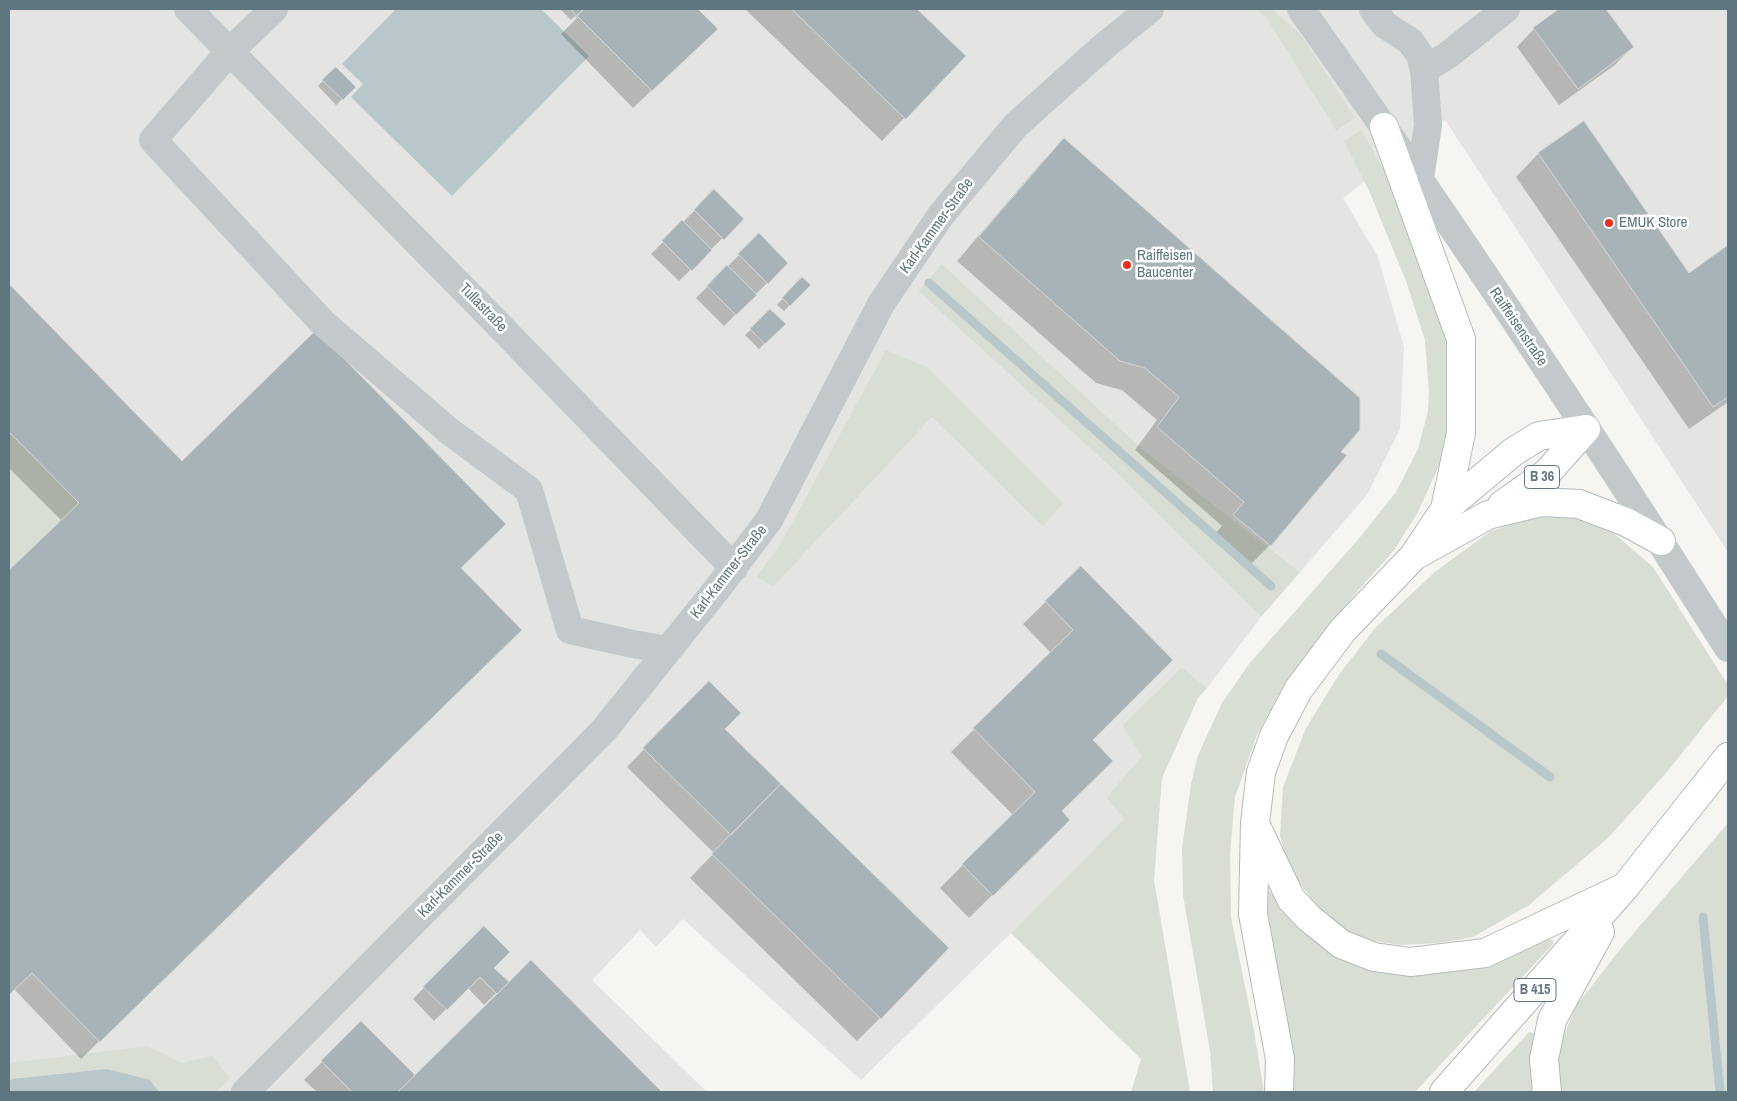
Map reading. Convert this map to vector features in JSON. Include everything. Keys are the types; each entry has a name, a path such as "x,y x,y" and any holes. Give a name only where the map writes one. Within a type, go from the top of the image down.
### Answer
{"main road":[{"path":"1384,127 1460,339 1462,433 1445,509"},
{"path":"1279,1092 1280,1060 1253,914 1255,823 1261,772 1274,736 1298,690 1343,630 1413,557 1445,509 1513,452 1539,436 1586,429"},
{"name":"B 36","path":"1488,515 1547,473 1586,429"},
{"path":"1413,557 1488,515 1542,502 1579,504 1626,522 1660,541"},
{"name":"B 415","path":"1444,1092 1625,887 1728,757"},
{"path":"1255,823 1291,899 1309,918 1340,944 1374,957 1410,962 1485,953 1625,887"},
{"path":"1547,1092 1544,1059 1552,1020 1625,887"}],"street":[{"name":"Tullastraße","path":"188,9 491,317 734,568"},
{"path":"274,9 230,51 153,140 322,322 449,431 529,490 570,630 668,650"},
{"name":"Karl-Kammer-Straße","path":"245,1092 604,730 734,568 769,520 881,304 941,215 1016,125 1102,48 1150,9"},
{"name":"Raiffeisenstraße","path":"1301,9 1420,179 1660,541 1728,648"},
{"path":"1373,9 1385,25 1410,41 1420,55 1424,70 1428,125 1420,179"},
{"path":"1424,70 1448,55 1506,9"}],"shaded area":[{"path":"9,9 1728,9 1728,552 1445,120 1343,198 1378,257 1404,347 1400,429 1367,495 1300,572 1140,447 942,264 918,291 1118,474 1261,617 1207,688 1182,667 1122,725 1143,756 1106,798 1124,819 861,1080 683,919 656,947 640,930 592,980 707,1092 9,1092"},
{"path":"396,9 541,9 589,56 452,196 351,97 363,84 342,64"},
{"path":"1256,9 1272,9 1301,35 1355,118 1336,130 1266,17"},
{"path":"1361,130 1391,182 1428,272 1445,338 1449,377 1449,425 1441,461 1418,512 1395,549 1351,599 1282,688 1256,737 1235,797 1230,854 1231,917 1264,1092 1213,1092 1210,1051 1183,895 1182,849 1191,784 1198,755 1222,703 1249,664 1361,536 1396,492 1418,449 1428,411 1429,392 1425,340 1406,281 1370,193 1344,141"},
{"path":"942,264 1140,447 1300,572 1261,617 1118,474 918,291"},
{"path":"886,350 927,367 1063,503 1043,526 932,417 773,587 757,576 780,545"},
{"path":"9,432 79,503 9,570"},
{"path":"1532,517 1581,518 1612,532 1653,567 1728,685 1728,696 1666,773 1608,838 1529,905 1473,937 1439,943 1400,945 1356,938 1324,917 1290,869 1280,836 1283,787 1306,728 1340,673 1376,627 1436,571 1491,531"},
{"path":"1182,667 1207,688 1198,698 1162,778 1154,880 1190,1092 1131,1092 1141,1059 1011,933 1124,819 1106,798 1142,756 1122,725"},
{"path":"1728,823 1728,1092 1559,1092 1556,1074 1562,1040 1576,1006 1622,947"},
{"path":"1266,887 1303,929 1356,963 1435,973 1474,969 1549,936 1554,943 1415,1092 1293,1092 1289,1041 1270,930 1262,896"},
{"path":"1529,1032 1537,1034 1531,1072 1532,1092 1474,1092"},
{"path":"148,1046 182,1063 212,1056 230,1078 216,1092 159,1092 150,1080 12,1079 9,1082 9,1063"},
{"path":"107,1069 150,1080 159,1092 9,1092 9,1082 12,1079"}],"building":[{"path":"571,9 584,9 577,16"},
{"path":"584,9 698,9 718,29 652,91 577,16"},
{"path":"792,9 917,9 966,56 906,119"},
{"path":"1559,9 1606,9 1634,47 1578,89 1533,28"},
{"path":"336,67 356,87 343,100 322,80"},
{"path":"1584,121 1689,273 1728,245 1728,397 1713,407 1538,153"},
{"path":"1064,138 1360,398 1360,430 1341,452 1347,455 1271,546 1233,515 1244,502 1157,427 1179,397 1145,368 1120,361 979,237"},
{"path":"714,189 744,219 724,240 694,210"},
{"path":"682,220 712,250 692,271 662,241"},
{"path":"759,233 788,263 768,284 738,254"},
{"path":"727,265 757,295 736,315 707,286"},
{"path":"802,277 811,285 790,306 782,298"},
{"path":"9,284 182,461 316,330 506,524 461,568 522,630 100,1042 32,973 9,995 9,570 79,503 9,432"},
{"path":"770,309 786,324 765,344 750,329"},
{"path":"1081,566 1173,660 1093,740 1113,761 1062,811 1070,820 993,896 962,864 1035,792 973,728 1073,630 1045,601"},
{"path":"709,681 741,713 725,729 781,784 731,835 643,748"},
{"path":"781,784 949,948 881,1019 712,854"},
{"path":"484,926 510,952 494,968 509,982 497,994 480,977 447,1010 423,987"},
{"path":"531,960 662,1092 398,1092 509,982"},
{"path":"361,1021 415,1075 398,1092 352,1092 321,1061"}],"waterway":[{"path":"929,283 1271,586"},
{"path":"1381,654 1550,777"},
{"path":"1703,917 1720,1092"}],"place":[{"name":"EMUK Store","path":"1609,223"},
{"name":"Raiffeisen Baucenter","path":"1127,265"}]}
